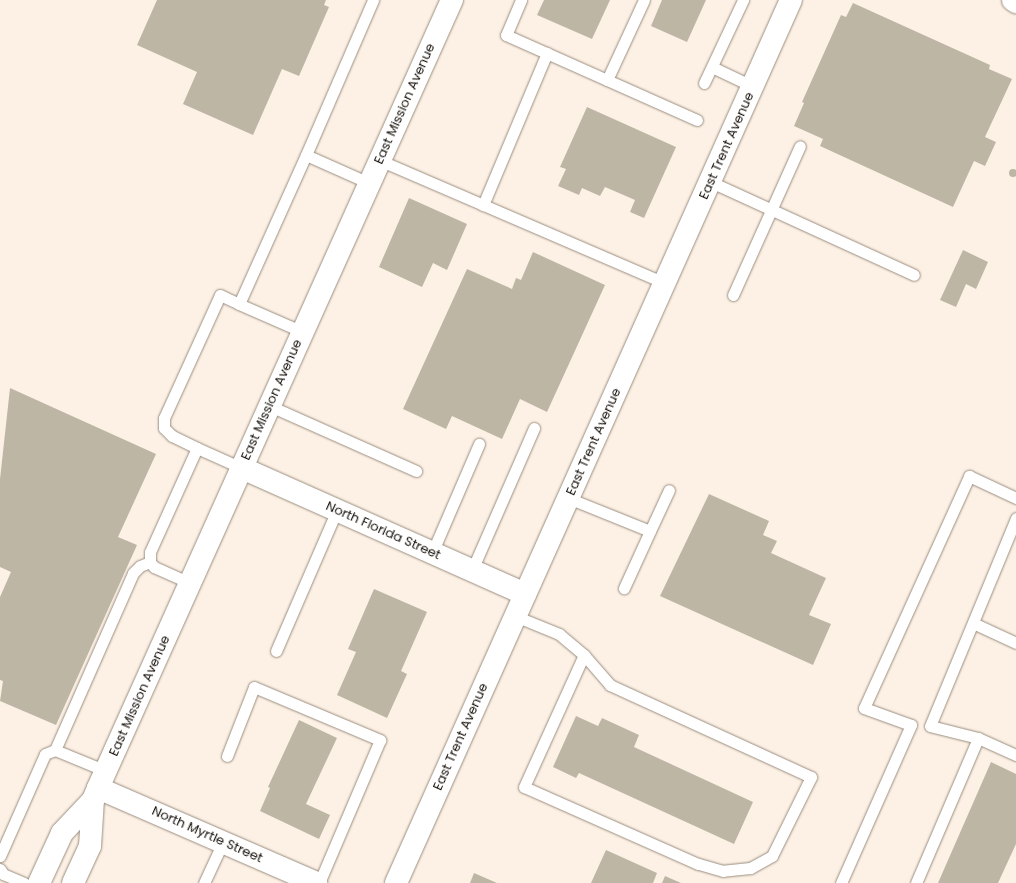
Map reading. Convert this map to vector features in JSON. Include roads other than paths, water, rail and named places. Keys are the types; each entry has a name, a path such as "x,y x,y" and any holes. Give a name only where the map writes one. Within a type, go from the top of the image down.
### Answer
{"main road":[{"name":"East Mission Avenue","path":"39,883 62,833 99,786 452,0"},
{"name":"East Trent Avenue","path":"396,883 754,87 791,0"},
{"path":"1012,0 1016,2"},
{"name":"North Florida Street","path":"242,468 525,594"},
{"name":"East Mission Avenue","path":"73,883 90,846 99,786"},
{"name":"North Myrtle Street","path":"99,786 316,883"}],"lane":[{"path":"239,304 306,155 373,0"},
{"path":"520,0 506,35 697,120"},
{"path":"607,80 644,0"},
{"path":"704,83 743,0"},
{"path":"483,205 547,53"},
{"path":"712,67 754,87"},
{"path":"733,295 800,146"},
{"path":"306,155 369,183"},
{"path":"379,160 665,283"},
{"path":"711,182 914,275"},
{"path":"242,468 172,436 164,428 164,418 220,295 303,332"},
{"path":"270,406 416,471"},
{"path":"472,570 534,428"},
{"path":"432,553 479,444"},
{"path":"190,583 154,567 150,562 150,552 197,448"},
{"path":"1016,498 969,476 864,708 911,725 930,726 978,738 1016,755"},
{"path":"624,588 669,490"},
{"path":"568,498 650,531"},
{"path":"276,651 337,510"},
{"path":"930,726 1016,518"},
{"path":"0,856 45,754 55,750 133,573 140,566 150,562"},
{"path":"515,616 559,634 584,655 610,685 811,777 772,856 750,868 723,871 698,864 524,787 584,655"},
{"path":"972,623 1016,643"},
{"path":"226,756 254,686 380,740 319,883"},
{"path":"841,883 911,725"},
{"path":"916,883 978,738"},
{"path":"55,750 99,786"},
{"path":"204,883 223,842"},
{"path":"0,869 3,874 24,883"}]}
